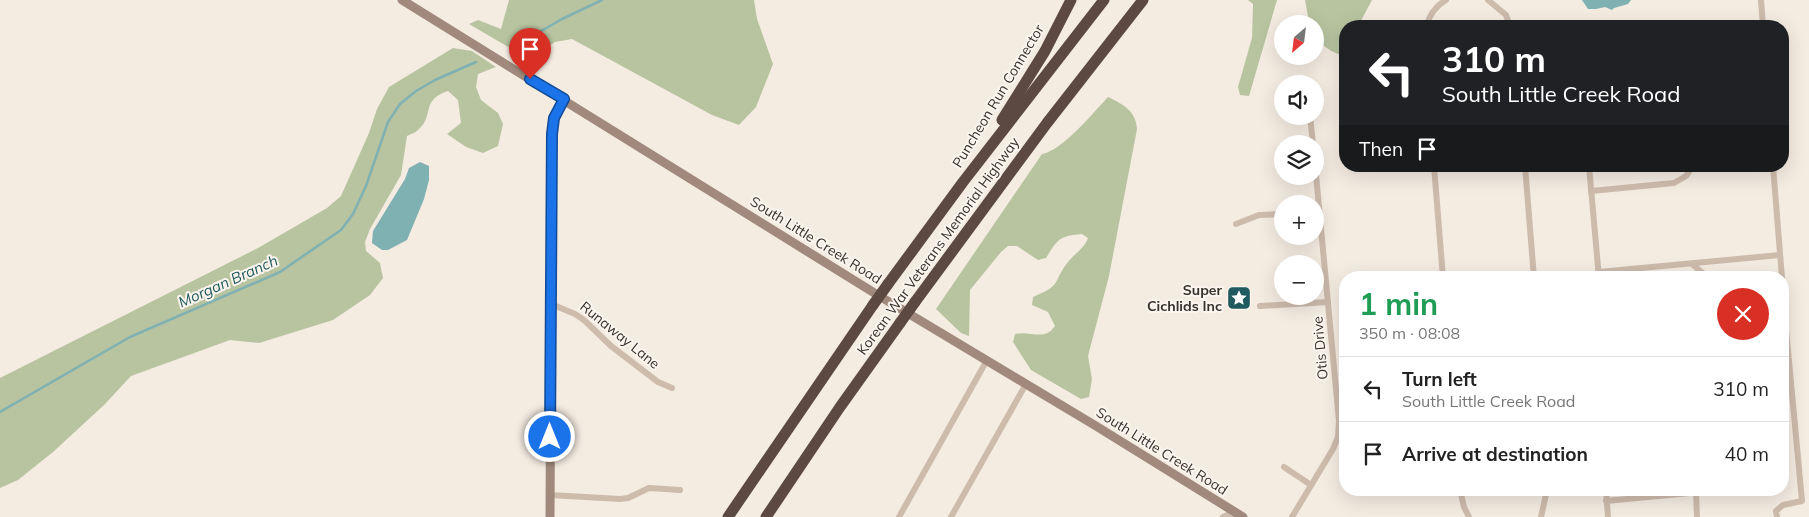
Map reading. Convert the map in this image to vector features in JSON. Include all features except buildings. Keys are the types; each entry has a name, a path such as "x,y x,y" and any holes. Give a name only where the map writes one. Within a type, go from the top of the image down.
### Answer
{"highway":[{"name":"Puncheon Run Connector","path":"963,182 1036,67 1071,0"},
{"name":"Korean War Veterans Memorial Highway","path":"728,517 888,284 963,182 1104,0"},
{"name":"Korean War Veterans Memorial Highway","path":"766,517 840,407 915,302 1047,123 1143,0"}],"street":[{"name":"South Little Creek Road","path":"402,0 412,3 876,294 987,360 1234,514 1243,517"},
{"path":"1428,20 1438,5 1446,0"},
{"path":"1488,0 1506,15 1508,20"},
{"path":"1761,0 1763,20"},
{"path":"550,517 552,134 554,118 564,99"},
{"path":"1434,172 1442,271"},
{"path":"1525,172 1533,271"},
{"path":"1589,172 1599,271"},
{"path":"1591,191 1674,183 1686,176 1689,172"},
{"path":"1773,172 1781,271"},
{"path":"1236,224 1259,216 1274,215"},
{"name":"Otis Drive","path":"1292,517 1338,437 1339,421 1321,245"},
{"path":"1633,271 1780,255"},
{"path":"1692,264 1700,271"},
{"path":"1260,306 1328,302"},
{"name":"Runaway Lane","path":"551,304 570,311 584,320 612,346 658,382 672,388"},
{"path":"899,517 987,360"},
{"path":"1777,517 1776,511 1783,505 1802,501 1789,361"},
{"path":"951,517 1026,384"},
{"path":"1284,467 1311,485"},
{"path":"550,496 620,499 628,498 649,488 680,490"},
{"path":"1461,496 1469,517"},
{"path":"1542,517 1546,496"},
{"path":"1606,496 1608,517"},
{"path":"1606,501 1656,496"},
{"path":"1696,496 1698,517"},
{"path":"1223,517 1234,514"}],"green space":[{"path":"509,0 754,0 757,19 773,64 756,107 739,125 712,115 572,39 555,42 529,59 469,24 478,20 501,29"},
{"path":"1248,0 1277,0 1249,96 1240,95 1238,87 1252,38 1253,4"},
{"path":"1305,0 1372,0 1361,20 1339,20 1339,54 1324,45 1324,15 1308,15"},
{"path":"453,48 472,51 496,67 478,74 476,87 481,100 498,113 503,124 498,146 483,153 466,147 447,134 461,123 458,100 448,91 434,99 423,125 417,131 407,136 401,175 370,229 365,242 366,251 380,263 383,278 370,295 333,320 259,343 230,340 131,376 104,405 53,452 18,480 0,488 0,378 258,248 327,208 341,196 369,133 377,109 389,87"},
{"path":"1108,97 1128,109 1134,117 1137,129 1109,276 1088,356 1092,379 1089,397 1081,399 1031,370 1013,342 1015,334 1042,335 1051,331 1055,326 1048,312 1032,305 1033,297 1053,286 1068,262 1086,242 1088,238 1082,234 1064,237 1053,247 1046,258 1038,260 1017,246 1008,246 1001,252 970,290 969,336 961,333 936,309 1042,154 1059,146"}],"water":[{"path":"1582,0 1631,0 1628,4 1612,10 1605,7 1588,9"},
{"path":"420,162 429,166 429,180 424,199 407,240 388,250 382,250 372,243 373,231 405,179 409,168"}],"waterway":[{"name":"Morgan Branch","path":"510,49 562,19 602,0"},
{"name":"Morgan Branch","path":"0,412 130,337 280,272 341,230 353,214 366,186 388,122 400,104 416,91 435,80 476,62"}],"place":[{"name":"Super Cichlids Inc","path":"1239,298"}],"route":[{"path":"530,79 564,99 554,118 552,134 550,437"}]}
